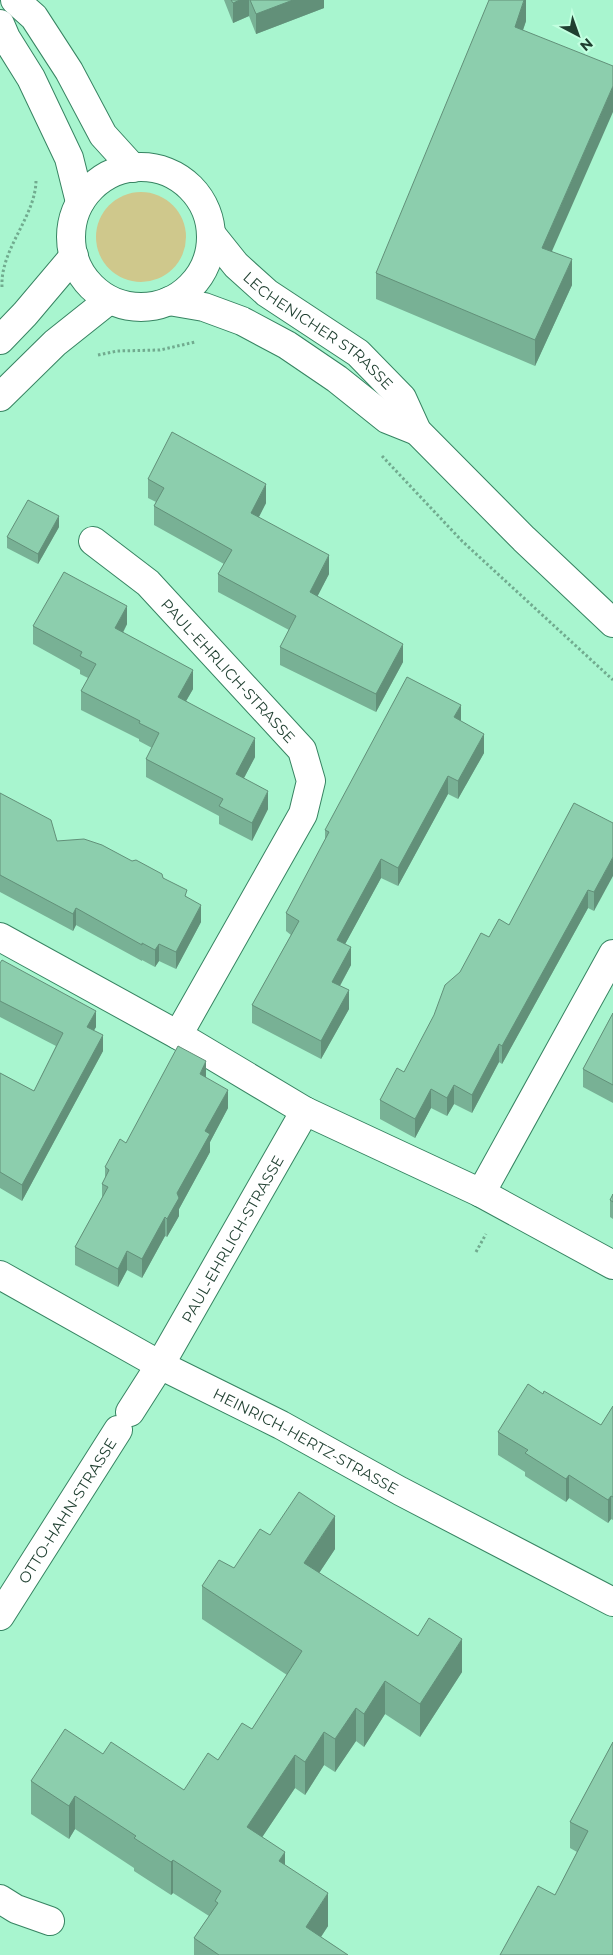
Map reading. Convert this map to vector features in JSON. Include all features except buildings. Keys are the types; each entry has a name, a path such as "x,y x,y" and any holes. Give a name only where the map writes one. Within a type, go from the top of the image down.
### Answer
{"street":[{"path":"16,0 34,17 69,71 103,135 133,168"},
{"path":"0,24 6,38 32,78 69,158 80,202"},
{"path":"133,168 152,168 171,173 187,184 200,199 204,207 212,235 209,256 201,274 187,290 169,301 150,307 129,306 109,300 93,289 81,274 74,256 71,238 73,219 80,202 94,185 112,173 133,168"},
{"name":"LECHENICHER STRASSE","path":"212,235 236,265 267,293 358,353 402,398 417,431 524,539 613,623"},
{"path":"0,340 26,314 74,256"},
{"path":"0,397 55,343 109,300"},
{"name":"LECHENICHER STRASSE","path":"169,301 204,307 242,321 287,345 337,379 387,419 417,431"},
{"name":"PAUL-EHRLICH-STRASSE","path":"93,541 148,583 302,750 311,780 302,814 178,1035"},
{"path":"0,937 178,1035 305,1111 481,1193 613,1264"},
{"path":"481,1193 613,954"},
{"name":"PAUL-EHRLICH-STRASSE","path":"160,1365 305,1111"},
{"name":"HEINRICH-HERTZ-STRASSE","path":"0,1275 160,1365 282,1425 400,1491 613,1602"},
{"name":"OTTO-HAHN-STRASSE","path":"0,1616 160,1365"},
{"path":"0,1899 16,1909 50,1922"}],"path":[{"path":"26,314 2,286 8,251 27,215 36,188 36,173"},
{"path":"55,343 73,362 117,351 160,350 200,341"},
{"path":"380,454 462,542 613,680"}],"shaded area":[{"path":"141,192 158,196 173,205 182,220 186,237 182,254 173,269 158,278 141,282 124,278 109,269 100,254 96,237 100,220 109,205 124,196"}]}
